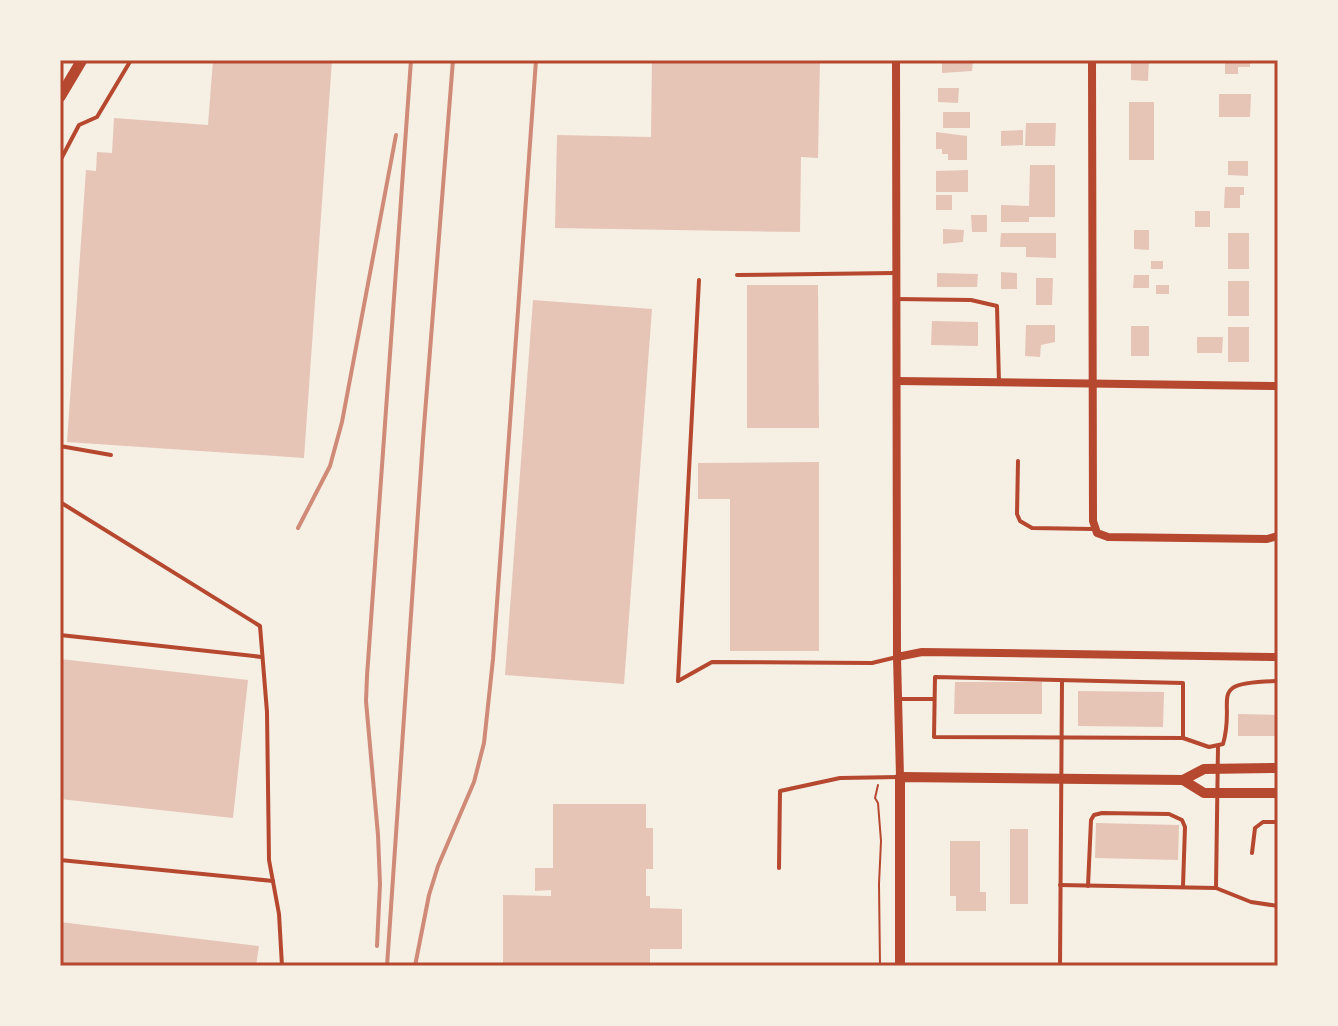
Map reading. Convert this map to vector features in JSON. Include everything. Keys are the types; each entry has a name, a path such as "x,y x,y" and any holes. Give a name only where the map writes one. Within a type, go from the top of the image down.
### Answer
{"main road":[{"path":"60,97 82,60"}],"street":[{"path":"896,60 900,966"},
{"path":"1092,60 1093,521 1096,531 1108,537 1267,539 1278,536"},
{"path":"897,381 1278,386"},
{"path":"897,657 922,652 1278,657"},
{"path":"900,777 1183,780 1204,769 1278,768"},
{"path":"1183,780 1204,793 1278,793"}],"lane":[{"path":"60,161 79,125 97,117 131,60"},
{"path":"737,275 897,273"},
{"path":"699,280 678,681 712,662 872,663 897,657"},
{"path":"897,299 971,300 997,306 999,383"},
{"path":"60,446 111,455"},
{"path":"1018,461 1017,514 1025,526 1096,531"},
{"path":"60,502 260,626 267,712 269,860 279,914 282,966"},
{"path":"60,635 262,657"},
{"path":"1183,738 1183,683 935,677 934,737 1183,738 1200,746 1218,747 1225,737 1225,698 1231,690 1246,681 1278,681"},
{"path":"1060,966 1062,681"},
{"path":"898,699 934,699"},
{"path":"1216,888 1218,747"},
{"path":"779,868 780,791 840,778 900,777"},
{"path":"1088,886 1091,820 1094,815 1102,813 1169,814 1182,820 1185,827 1183,886"},
{"path":"1252,853 1255,828 1263,822 1278,822"},
{"path":"60,860 273,881"},
{"path":"1060,885 1216,888 1251,902 1278,906"}],"path":[{"path":"879,777 875,798 881,841 880,966"}],"building":[{"path":"213,60 332,60 304,458 67,442 86,170 96,171 97,152 112,153 114,118 208,125"},
{"path":"652,60 820,60 818,158 801,157 800,232 555,228 557,135 651,137"},
{"path":"942,60 973,60 972,71 942,73"},
{"path":"1136,60 1149,60 1148,81 1131,80 1131,62 1136,63"},
{"path":"1225,60 1250,60 1250,67 1238,67 1238,74 1225,74"},
{"path":"938,88 959,88 958,103 938,102"},
{"path":"1219,94 1251,94 1250,117 1219,117"},
{"path":"1129,102 1154,102 1154,160 1129,160"},
{"path":"943,112 970,112 970,128 943,128"},
{"path":"1026,123 1056,123 1055,146 1025,146"},
{"path":"1023,130 1023,145 1001,146 1001,131"},
{"path":"936,132 967,136 967,160 948,160 948,154 936,149"},
{"path":"1228,161 1248,161 1248,176 1228,175"},
{"path":"1030,165 1055,165 1055,217 1029,217 1029,222 1001,222 1001,205 1029,206"},
{"path":"968,170 968,192 936,192 936,171"},
{"path":"1225,187 1244,187 1244,195 1240,195 1240,208 1224,208"},
{"path":"936,195 952,195 952,210 936,210"},
{"path":"1195,211 1210,211 1210,227 1195,227"},
{"path":"971,215 987,215 987,232 972,232"},
{"path":"943,229 964,230 963,242 943,244"},
{"path":"1134,230 1149,230 1149,250 1134,249"},
{"path":"1001,233 1056,233 1056,258 1026,257 1026,247 1000,247"},
{"path":"1228,233 1249,233 1249,269 1228,269"},
{"path":"1151,261 1163,261 1163,269 1151,269"},
{"path":"1001,272 1017,273 1017,289 1001,289"},
{"path":"937,273 978,274 977,287 937,287"},
{"path":"1134,275 1149,275 1149,288 1133,288"},
{"path":"1036,278 1053,278 1052,305 1036,305"},
{"path":"1228,281 1249,281 1249,316 1228,316"},
{"path":"747,285 818,285 819,428 747,428"},
{"path":"1156,285 1169,285 1169,294 1156,294"},
{"path":"533,300 652,309 624,684 505,675"},
{"path":"932,321 978,322 978,346 931,345"},
{"path":"1026,325 1055,325 1055,342 1041,345 1040,357 1025,356"},
{"path":"1131,326 1149,326 1149,356 1131,356"},
{"path":"1228,327 1249,327 1249,362 1228,362"},
{"path":"1197,337 1223,337 1222,353 1197,353"},
{"path":"819,462 819,651 730,651 730,499 698,499 698,463"},
{"path":"60,659 248,680 233,818 60,799"},
{"path":"955,682 1042,682 1042,714 954,714"},
{"path":"1078,691 1164,692 1163,727 1078,726"},
{"path":"1238,714 1278,715 1278,736 1238,736"},
{"path":"553,804 646,804 646,828 653,828 653,869 646,869 646,896 650,896 650,908 682,909 682,949 650,949 650,966 503,966 503,895 551,896 551,890 535,891 535,868 553,868"},
{"path":"1096,823 1179,825 1178,860 1095,858"},
{"path":"1010,829 1028,829 1028,904 1010,904"},
{"path":"950,841 980,841 980,892 986,892 986,911 956,911 956,896 950,896"},
{"path":"60,922 259,946 256,966 60,966"}],"railway":[{"path":"377,946 380,884 378,835 366,701 411,60"},
{"path":"387,966 453,60"},
{"path":"415,966 429,895 474,782 484,743 493,659 536,60"},
{"path":"298,528 330,466 342,422 396,135"}]}
